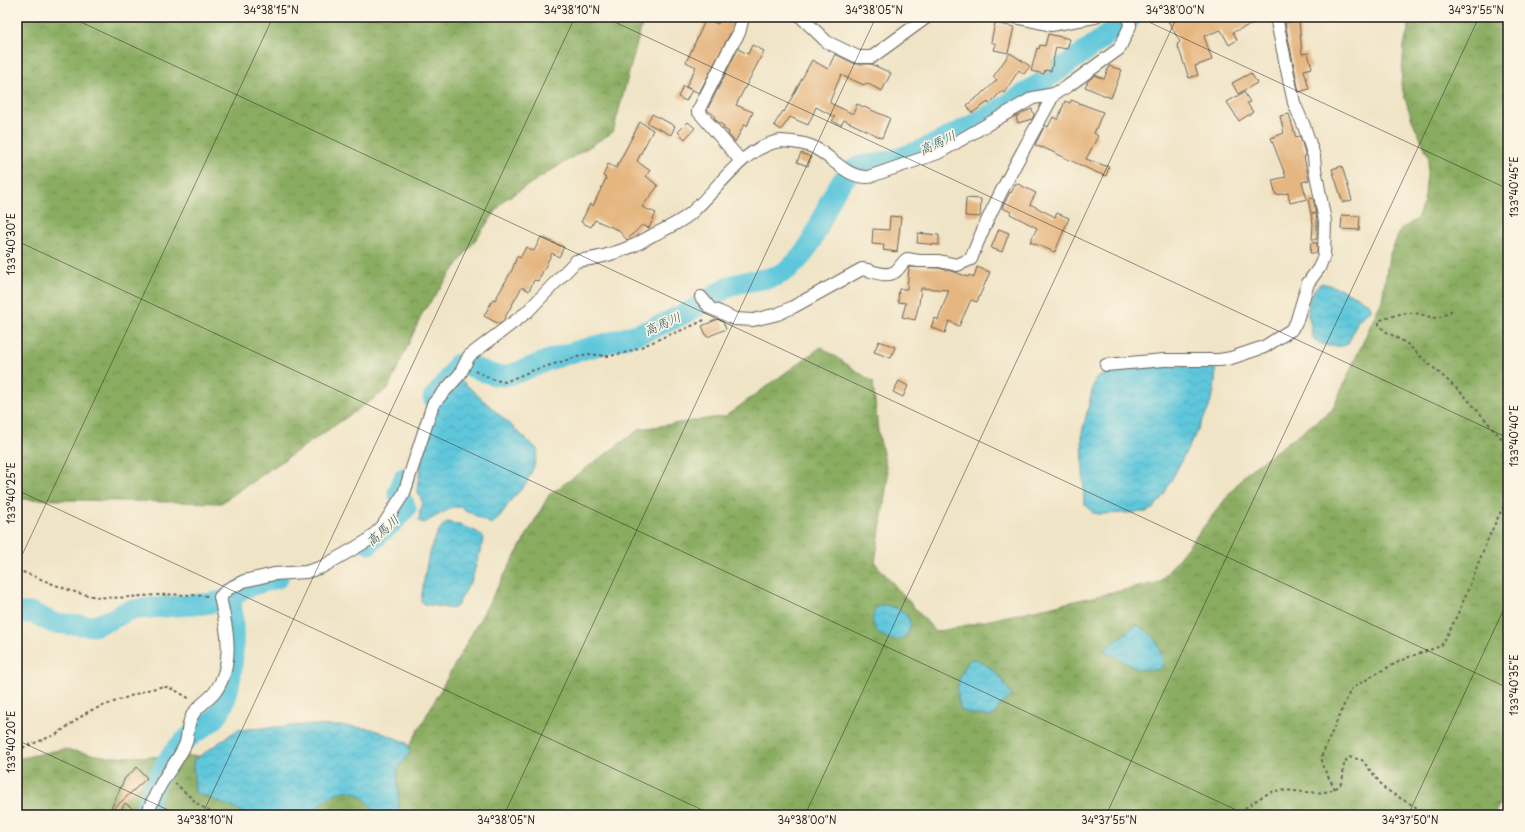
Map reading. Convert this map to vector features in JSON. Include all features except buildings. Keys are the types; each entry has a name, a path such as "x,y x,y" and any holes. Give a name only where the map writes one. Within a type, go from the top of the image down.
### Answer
{"street":[{"path":"741,162 698,111 739,33 743,17"},
{"path":"801,17 827,42 858,57 872,57 928,17"},
{"path":"1015,17 1051,25 1095,17"},
{"path":"147,815 161,784 186,743 187,730 191,717 197,707 205,702 215,692 220,682 226,664 228,647 227,626 220,597 228,589 244,581 274,574 306,572 322,567 368,541 382,527 404,493 433,404 460,374 469,356 527,312 576,261 588,260 617,252 669,228 690,214 741,162 756,151 772,143 782,141 806,144 852,174 860,177 868,176 938,153 1033,98 1054,94 1068,86 1119,49 1130,26 1129,17"},
{"path":"1106,364 1164,360 1220,360 1231,358 1264,347 1287,333 1296,323 1308,283 1319,268 1324,254 1325,221 1314,156 1304,126 1294,103 1276,17"},
{"path":"700,297 710,308 735,319 753,320 778,314 793,307 862,269 885,275 894,273 898,270 902,262 907,259 919,261 939,261 956,265 971,259 981,232 996,201 1054,94"}],"path":[{"path":"1452,310 1445,316 1436,318 1414,313 1405,313 1383,318 1379,321 1379,325 1384,331 1406,343 1464,396 1508,446"},
{"path":"463,366 495,380 506,382 531,371 587,354 610,356 638,348 706,319 724,314"},
{"path":"1335,789 1322,764 1322,755 1351,689 1406,658 1441,646 1464,601 1492,531 1508,499"},
{"path":"17,570 36,576 49,583 56,584 79,594 100,597 184,594 220,597"},
{"path":"17,750 57,734 88,711 160,687 175,690 189,699 197,707"},
{"path":"1235,815 1265,795 1273,792 1286,789 1324,792 1335,789 1342,784 1345,760 1349,757 1362,760 1385,789 1429,815"},
{"path":"166,776 194,801 216,815"}],"green space":[{"path":"17,17 644,17 613,132 504,200 423,312 388,389 221,503 17,499"},
{"path":"1410,17 1508,17 1508,787 1494,815 17,815 17,759 63,749 109,757 405,754 549,495 640,429 726,416 821,347 873,382 878,431 888,476 875,563 936,632 1160,582 1246,473 1332,410 1382,300 1389,256 1401,229 1417,219 1424,201 1429,157 1412,120 1401,85 1404,45 1410,23"}],"water":[{"path":"1322,283 1339,288 1370,305 1371,310 1358,320 1348,344 1335,346 1326,345 1318,342 1312,336 1308,316 1308,306 1312,292"},
{"path":"1209,367 1216,370 1214,391 1208,410 1163,496 1154,508 1146,512 1093,513 1084,503 1082,433 1095,379 1119,370 1134,368"},
{"path":"461,380 538,450 534,466 526,484 512,499 497,520 491,524 460,507 453,507 424,523 419,521 420,510 423,504 417,489 421,465 435,410"},
{"path":"447,522 473,530 484,538 472,579 457,606 453,609 424,604 421,601 428,558 436,536"},
{"path":"884,605 897,609 906,614 910,621 910,628 907,635 901,639 894,640 885,637 874,627 874,613 877,607"},
{"path":"1136,625 1148,632 1156,640 1163,665 1159,670 1137,669 1105,651 1105,649"},
{"path":"976,659 997,674 1006,685 1012,696 999,706 997,711 991,717 976,715 961,710 958,695 958,684 969,660"},
{"path":"304,725 344,726 372,729 407,743 410,752 397,771 399,804 398,814 378,815 361,796 354,792 347,791 340,792 327,799 312,815 250,815 195,792 193,761 237,730"}],"waterway":[{"name":"高馬川","path":"433,398 446,383 458,364 469,366 490,374 505,376 562,355 616,341 656,327 694,309 719,292 733,285 775,277 790,268 806,250 813,239 835,192 842,181 856,168 863,165 881,163 917,152 999,110 1044,81 1131,17"},
{"name":"高馬川","path":"369,544 406,508 398,493 404,478"},
{"name":"高馬川","path":"17,613 33,613 53,623 94,626 127,611 137,609 205,604 231,599 240,590 278,578"},
{"name":"高馬川","path":"147,805 158,777 174,752 188,738 214,719 223,705 228,691 233,659 231,599"}]}
